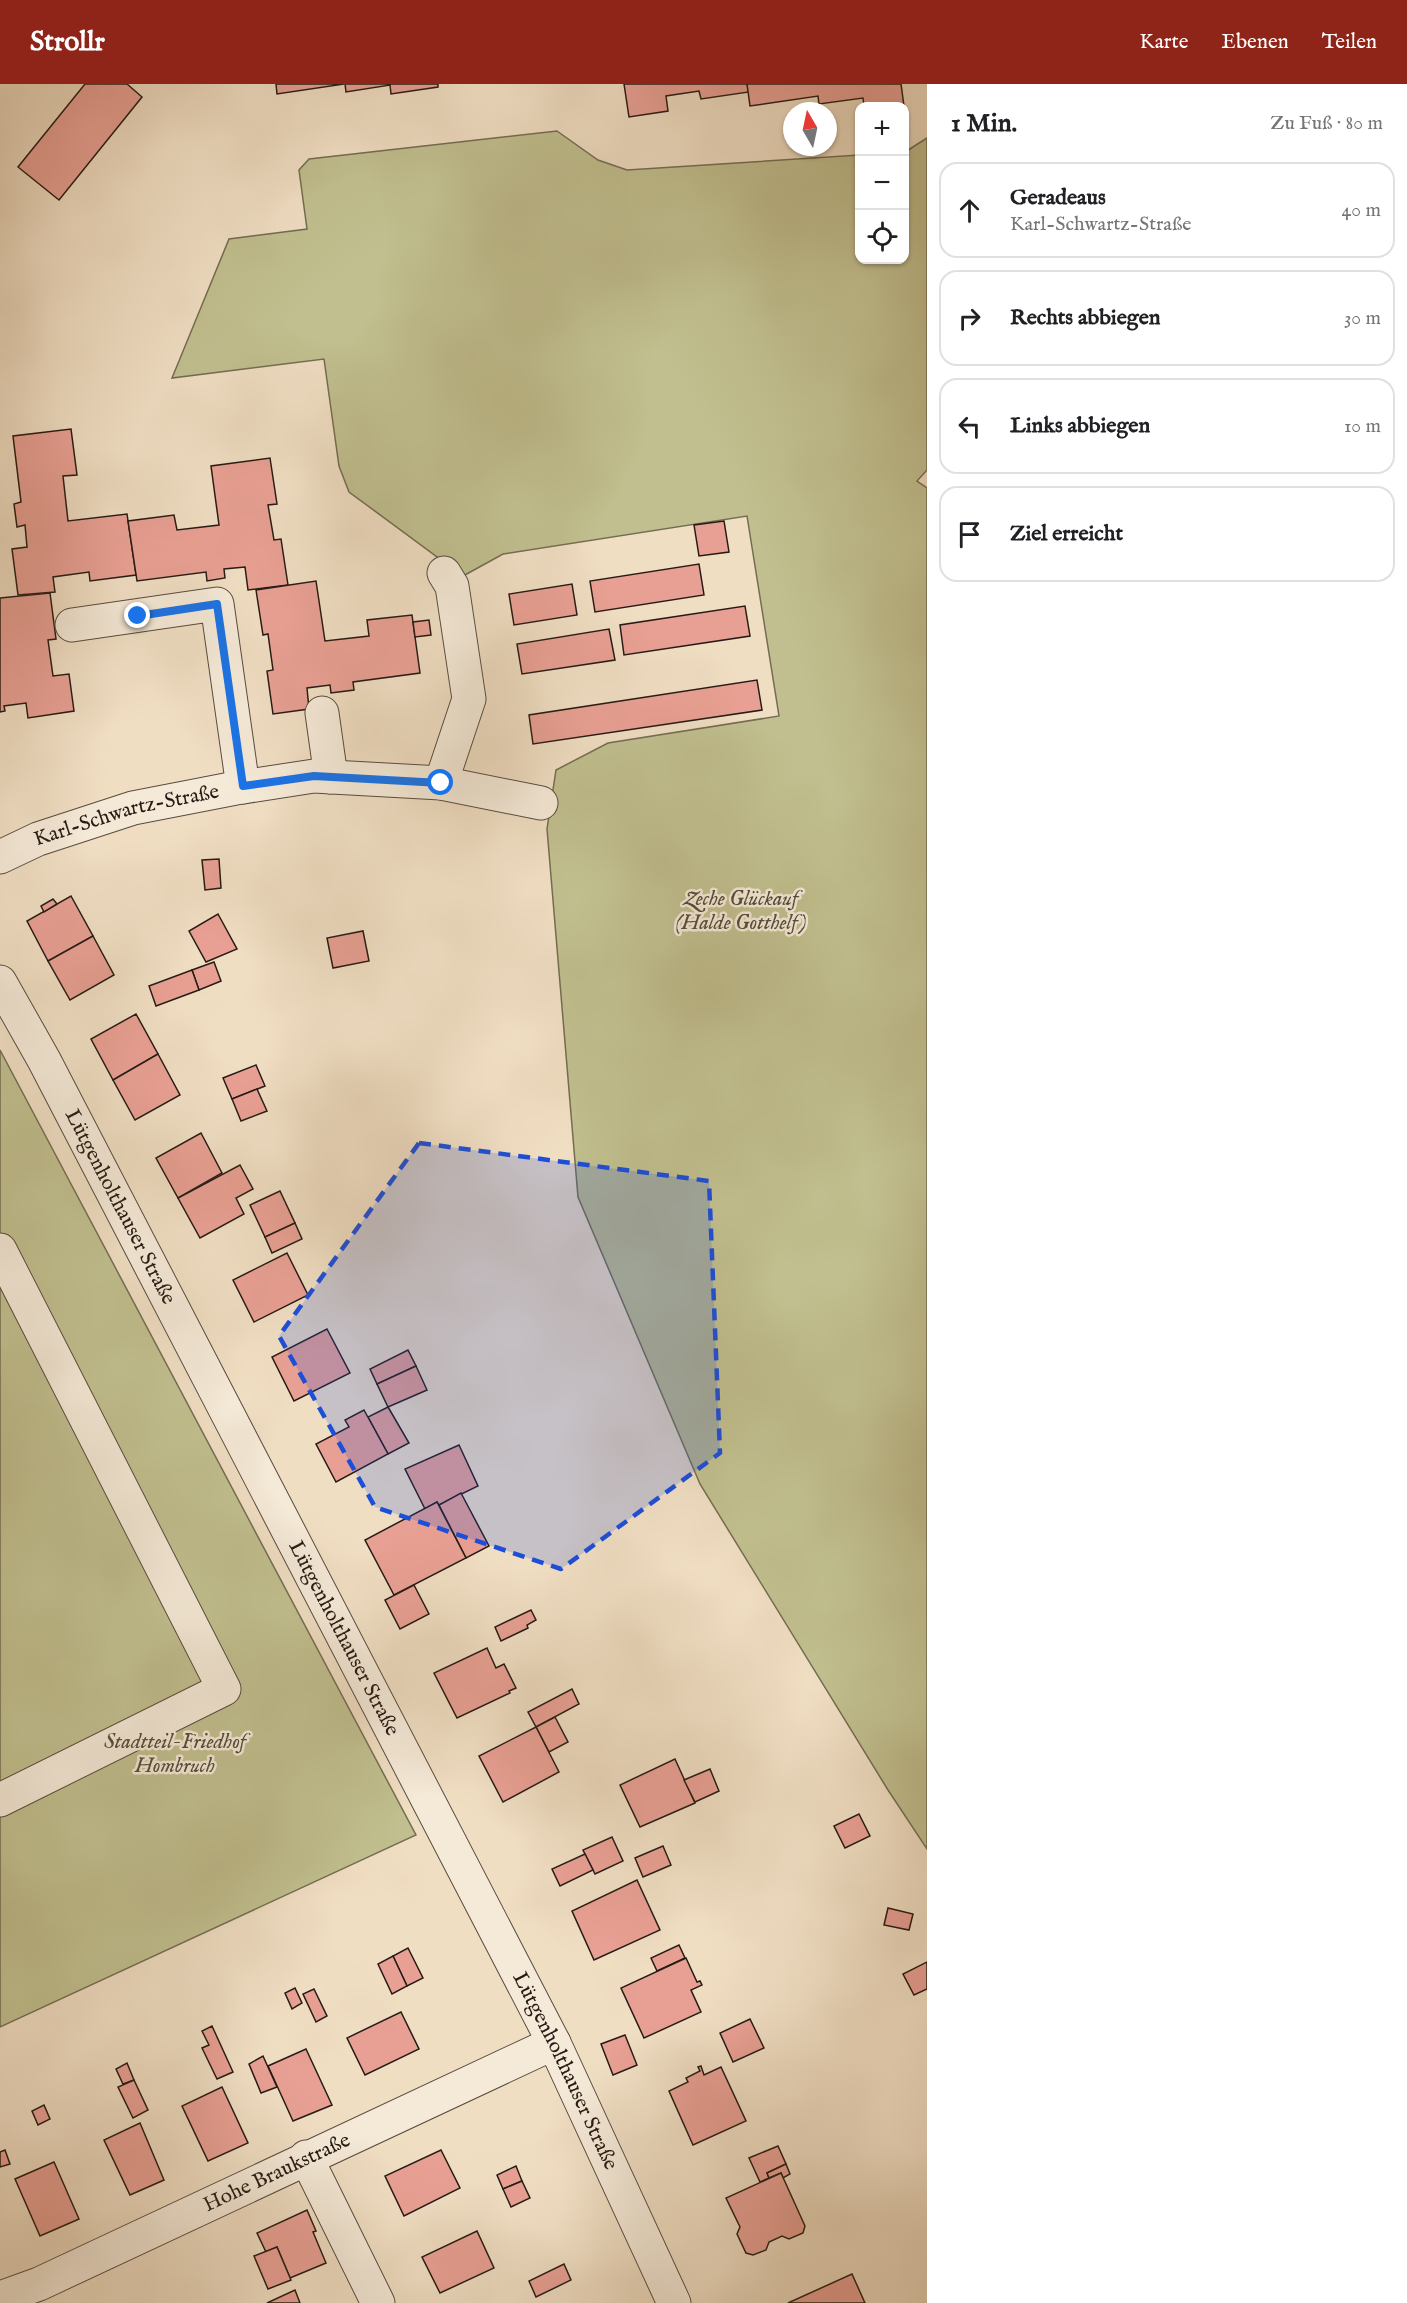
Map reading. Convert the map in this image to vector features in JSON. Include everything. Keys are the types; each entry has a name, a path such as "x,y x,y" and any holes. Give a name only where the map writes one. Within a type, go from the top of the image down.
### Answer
{"street":[{"path":"441,783 469,699 452,586 444,573"},
{"path":"72,625 217,604 243,786"},
{"path":"322,713 331,777"},
{"name":"Karl-Schwartz-Straße","path":"0,857 38,839 133,808 243,786 314,776 441,783 541,803"},
{"name":"Lütgenholthauser Straße","path":"0,982 44,1060 554,2043 674,2303"},
{"path":"0,1250 224,1689 0,1800"},
{"name":"Hohe Braukstraße","path":"0,2298 39,2284 306,2157 554,2043"},
{"path":"306,2157 378,2303"}],"highlighted area":[{"path":"419,1143 709,1181 720,1453 561,1569 375,1507 279,1336"}],"green space":[{"name":"Zeche Glückauf (Halde Gotthelf)","path":"557,131 598,160 627,170 855,155 855,264 909,264 909,149 927,138 927,470 917,481 927,488 927,1849 888,1790 700,1484 578,1197 547,829 556,770 608,743 779,716 747,516 503,554 463,576 349,492 339,466 324,359 172,378 229,239 307,229 299,170 309,159"},
{"name":"Stadtteil-Friedhof Hombruch","path":"0,1050 416,1835 0,2027"}],"building":[{"path":"85,84 127,84 142,97 59,200 18,167"},
{"path":"276,84 344,84 277,94"},
{"path":"345,84 438,84 438,87 391,94 390,85 346,92"},
{"path":"624,84 747,84 749,92 701,99 699,91 666,96 668,111 629,117"},
{"path":"747,84 901,84 903,102 864,102 863,98 819,102 818,96 750,106"},
{"path":"71,429 77,475 63,476 68,521 127,514 136,575 90,581 89,572 53,577 55,592 18,595 12,549 27,547 25,525 17,527 14,504 21,502 13,436"},
{"path":"270,458 277,504 268,505 274,540 281,539 288,585 248,590 245,567 224,569 225,578 207,581 206,572 137,581 128,521 174,515 177,530 219,525 211,466"},
{"path":"724,521 729,552 699,556 694,525"},
{"path":"699,564 704,595 595,612 590,581"},
{"path":"316,581 325,641 369,636 367,620 412,615 420,673 353,682 354,690 331,693 330,685 307,688 309,709 273,714 267,671 273,670 268,634 263,635 256,590"},
{"path":"572,584 577,615 514,625 509,594"},
{"path":"50,593 56,639 48,640 53,676 69,674 74,711 28,718 26,703 4,706 5,711 0,712 0,598"},
{"path":"745,606 750,636 624,655 620,625"},
{"path":"429,620 431,635 415,637 413,622"},
{"path":"609,629 615,660 522,674 517,644"},
{"path":"757,680 762,710 533,744 529,715"},
{"path":"219,859 221,888 205,890 202,860"},
{"path":"71,896 93,936 48,961 27,921"},
{"path":"53,899 57,904 44,912 41,906"},
{"path":"218,914 237,949 206,962 189,931"},
{"path":"363,931 369,961 333,968 327,938"},
{"path":"93,936 114,975 70,1000 48,961"},
{"path":"214,962 221,981 199,990 192,970"},
{"path":"192,970 199,990 156,1006 149,986"},
{"path":"136,1014 158,1054 113,1080 91,1039"},
{"path":"158,1054 180,1095 135,1120 113,1080"},
{"path":"256,1065 265,1086 232,1099 223,1078"},
{"path":"257,1089 267,1111 241,1121 232,1099"},
{"path":"201,1133 222,1173 178,1198 156,1158"},
{"path":"240,1165 253,1189 236,1198 244,1214 200,1238 178,1198"},
{"path":"280,1191 295,1223 265,1237 250,1205"},
{"path":"295,1223 302,1239 272,1253 265,1237"},
{"path":"287,1253 308,1295 254,1322 233,1280"},
{"path":"327,1329 350,1373 294,1401 272,1357"},
{"path":"408,1350 416,1366 377,1384 370,1369"},
{"path":"416,1366 427,1390 388,1407 377,1384"},
{"path":"388,1407 409,1443 388,1454 368,1417"},
{"path":"364,1410 388,1454 336,1482 316,1444 349,1427 345,1420"},
{"path":"459,1445 478,1486 439,1505 437,1502 425,1509 405,1469"},
{"path":"461,1493 489,1546 466,1558 439,1505"},
{"path":"437,1502 466,1558 394,1595 365,1540"},
{"path":"414,1585 429,1614 400,1629 385,1600"},
{"path":"531,1610 536,1620 527,1625 528,1628 501,1641 495,1627"},
{"path":"487,1648 496,1668 504,1664 516,1688 457,1718 434,1673"},
{"path":"572,1689 579,1704 536,1727 528,1712"},
{"path":"555,1717 568,1742 549,1752 536,1727"},
{"path":"536,1727 559,1772 503,1802 479,1756"},
{"path":"675,1759 695,1803 640,1827 620,1785"},
{"path":"710,1769 719,1791 695,1802 684,1780"},
{"path":"859,1814 870,1836 845,1848 834,1826"},
{"path":"612,1837 623,1861 595,1874 583,1850"},
{"path":"663,1846 671,1865 643,1877 635,1858"},
{"path":"585,1854 593,1870 560,1886 552,1869"},
{"path":"637,1880 660,1930 594,1960 572,1911"},
{"path":"888,1908 913,1914 909,1930 884,1925"},
{"path":"679,1945 685,1958 657,1971 651,1958"},
{"path":"408,1948 423,1978 407,1986 393,1956"},
{"path":"393,1956 407,1986 392,1994 378,1964"},
{"path":"686,1958 697,1982 700,1981 702,1985 691,1990 701,2012 644,2038 621,1988"},
{"path":"927,1962 927,1989 914,1995 903,1974"},
{"path":"295,1988 302,2003 292,2009 285,1993"},
{"path":"314,1989 327,2016 316,2022 303,1994"},
{"path":"401,2012 419,2049 365,2075 347,2038"},
{"path":"750,2019 764,2048 733,2062 720,2033"},
{"path":"212,2026 233,2072 217,2079 202,2048 209,2045 202,2031"},
{"path":"625,2035 637,2065 613,2075 601,2044"},
{"path":"306,2049 332,2105 293,2121 268,2066"},
{"path":"263,2056 277,2087 261,2093 249,2064"},
{"path":"127,2063 134,2080 123,2084 116,2069"},
{"path":"701,2066 704,2075 721,2067 746,2121 693,2145 669,2091 688,2082 686,2078 700,2071 698,2067"},
{"path":"134,2080 148,2110 133,2118 118,2087"},
{"path":"222,2087 248,2143 208,2161 182,2106"},
{"path":"44,2105 50,2119 38,2125 32,2111"},
{"path":"140,2123 164,2180 130,2195 104,2140"},
{"path":"778,2146 786,2164 767,2173 769,2178 760,2182 749,2158"},
{"path":"5,2150 10,2164 0,2167 0,2152"},
{"path":"441,2150 460,2188 404,2216 385,2176"},
{"path":"54,2162 79,2219 40,2236 15,2179"},
{"path":"786,2164 790,2174 783,2178 781,2173 769,2178 767,2173"},
{"path":"516,2166 522,2181 503,2189 497,2175"},
{"path":"781,2173 805,2226 803,2233 789,2239 782,2236 769,2242 766,2250 753,2255 746,2253 737,2234 740,2227 726,2198"},
{"path":"522,2181 530,2198 511,2207 503,2189"},
{"path":"307,2210 326,2263 290,2278 277,2247 266,2252 257,2233"},
{"path":"477,2231 494,2268 440,2293 422,2257"},
{"path":"277,2247 291,2280 268,2289 254,2256"},
{"path":"564,2264 571,2280 536,2297 529,2281"},
{"path":"852,2274 865,2303 788,2303"},
{"path":"295,2290 300,2303 267,2303"}],"route":[{"path":"138,616 217,604 243,786 314,776 441,783"}]}
